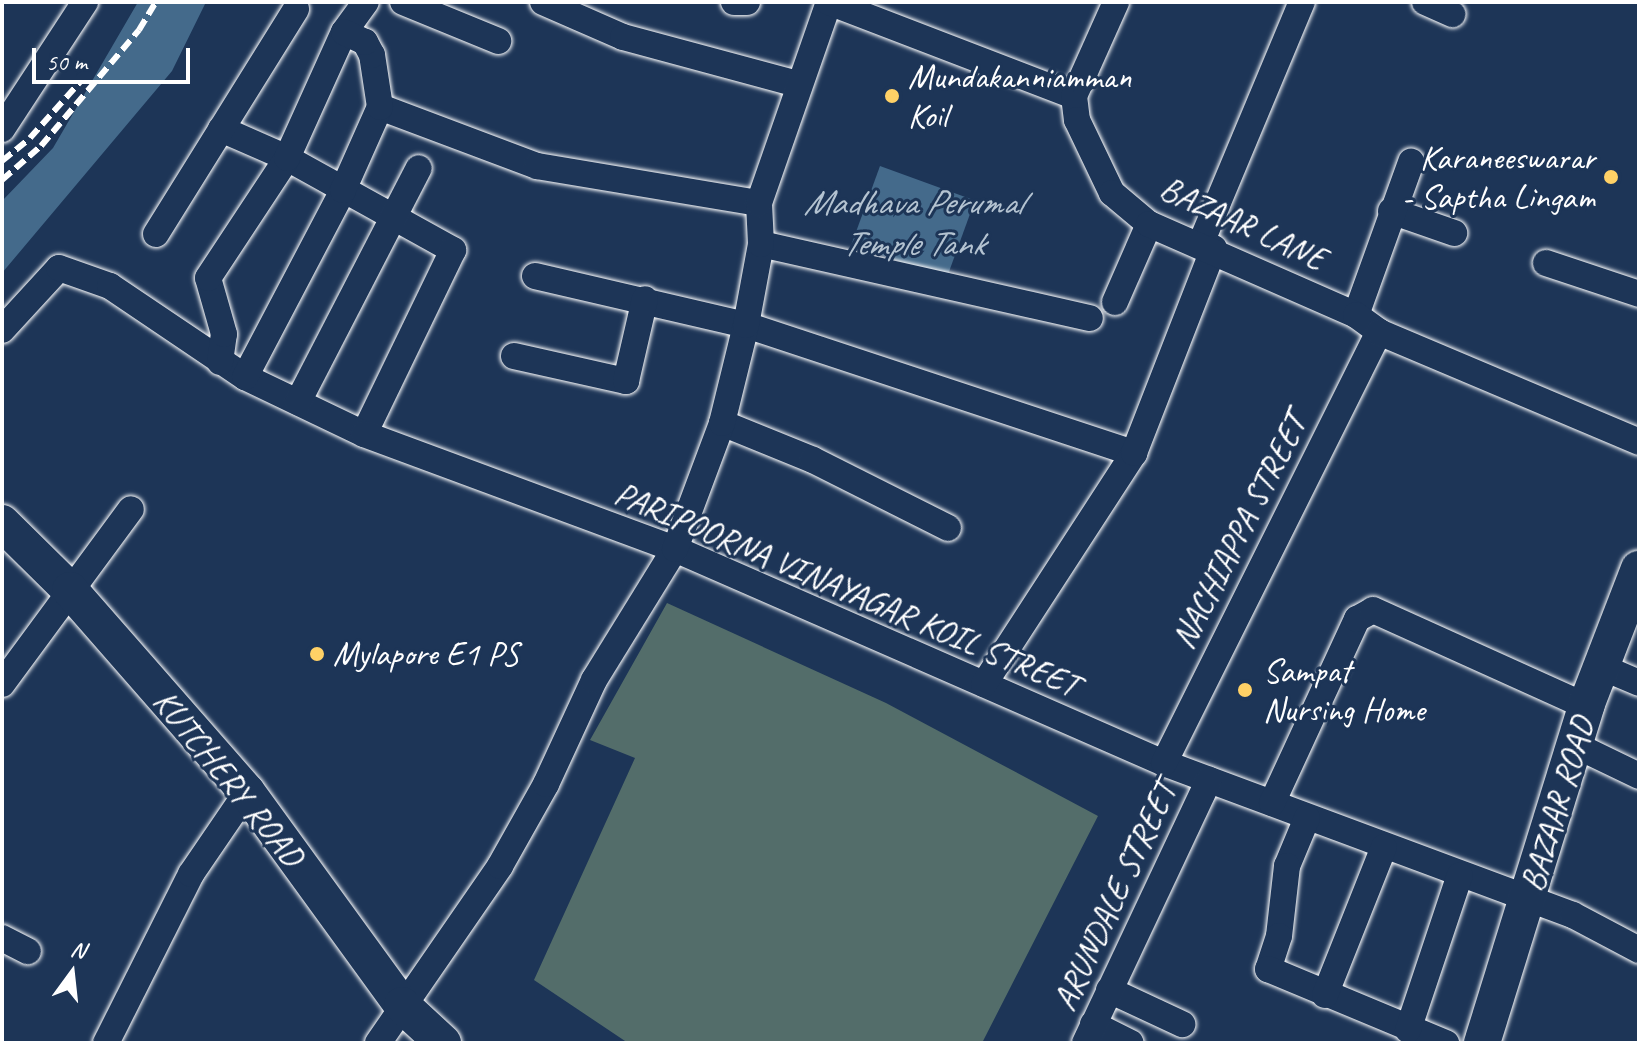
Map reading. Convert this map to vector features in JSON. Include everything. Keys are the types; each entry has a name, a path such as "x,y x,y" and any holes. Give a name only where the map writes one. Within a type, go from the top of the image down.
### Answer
{"main road":[{"name":"KUTCHERY ROAD","path":"2,523 70,590 247,792 402,1005 443,1043"},
{"name":"BAZAAR ROAD","path":"1482,1043 1586,706 1604,668 1639,569"}],"street":[{"path":"2,129 85,2"},
{"path":"220,362 224,334 208,278 287,158 344,32 366,2"},
{"path":"403,2 498,41"},
{"path":"543,2 623,37 797,84"},
{"path":"734,2 747,2"},
{"path":"378,1043 500,866 546,784 594,680 675,549 722,423 746,325 761,244 759,203 797,84 829,2 1074,96 1116,2"},
{"path":"984,684 1134,453 1207,246 1302,2"},
{"path":"1425,2 1452,14"},
{"path":"156,234 296,9"},
{"path":"245,377 343,190 380,107 372,55 365,42 344,32"},
{"name":"BAZAAR LANE","path":"1074,96 1077,120 1112,193 1149,224 1207,246 1356,315 1379,332 1639,442"},
{"path":"380,107 537,166 759,203"},
{"path":"221,129 287,158 453,250 364,434"},
{"path":"1356,315 1411,162"},
{"path":"298,402 419,168"},
{"path":"1391,211 1454,233"},
{"path":"1115,302 1149,224"},
{"path":"761,244 1090,318"},
{"path":"1546,263 1639,294"},
{"name":"PARIPOORNA VINAYAGAR KOIL STREET","path":"2,330 59,268 110,286 245,377 364,434 675,549 1164,763 1573,915 1639,950"},
{"path":"535,276 645,299 746,325 1134,453"},
{"path":"514,356 626,381 645,299"},
{"name":"NACHIAPPA STREET","path":"1164,763 1379,332"},
{"path":"722,423 813,460 948,528"},
{"path":"2,684 131,509"},
{"path":"1272,803 1357,619 1373,610 1586,706"},
{"path":"1604,668 1639,683"},
{"path":"1575,745 1639,776"},
{"name":"ARUNDALE STREET","path":"1089,1034 1209,780"},
{"path":"106,1043 191,874 247,792"},
{"path":"1307,818 1287,866 1279,936 1268,969 1408,1030 1446,1043"},
{"path":"1325,995 1384,847"},
{"path":"1408,1030 1460,875"},
{"path":"2,938 28,951"},
{"path":"1109,990 1182,1024"},
{"path":"1089,1034 1131,1043"}],"green space":[{"path":"667,603 886,703 1098,816 982,1043 628,1043 534,980 635,758 590,740"}],"water":[{"path":"138,2 206,2 172,71 2,273 2,201 53,148"},
{"name":"Madhava Perumal Temple Tank","path":"880,166 975,201 947,279 852,244"}],"railway":[{"path":"2,180 41,146 139,30 156,2"},
{"path":"2,161 30,138 80,82"}],"place":[{"name":"Mundakanniamman Koil","path":"892,96"},
{"name":"Karaneeswarar - Saptha Lingam","path":"1611,177"},
{"name":"Mylapore E1 PS","path":"317,654"},
{"name":"Sampat Nursing Home","path":"1245,690"}]}
